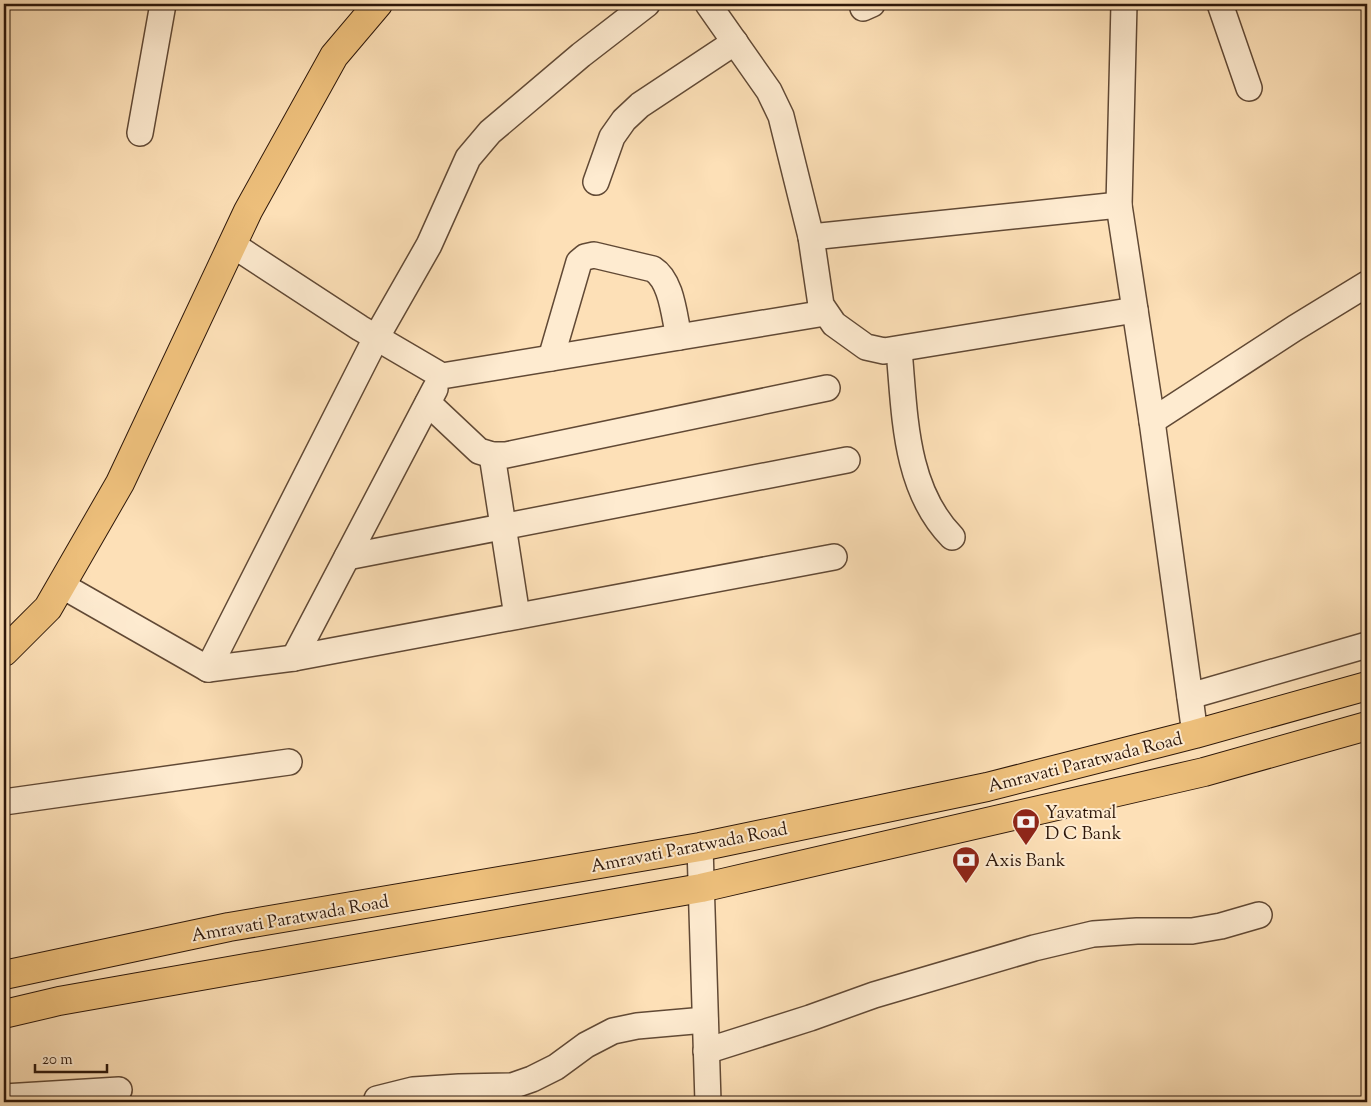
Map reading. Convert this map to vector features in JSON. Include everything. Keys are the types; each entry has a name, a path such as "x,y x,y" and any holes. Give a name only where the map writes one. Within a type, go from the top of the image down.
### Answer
{"main road":[{"path":"4,652 48,608 120,483 248,211 334,56 378,4"},
{"name":"Amravati Paratwada Road","path":"4,975 229,927 700,847 987,787 1196,734 1367,686"},
{"name":"Amravati Paratwada Road","path":"4,1014 59,1001 701,888 1204,772 1367,726"}],"street":[{"path":"140,133 163,4"},
{"path":"208,669 376,338 429,245 468,158 490,132 581,55 646,4"},
{"path":"708,4 769,91 781,116 811,238 821,305 834,324 866,347 884,351 899,350 1135,310"},
{"path":"1124,4 1119,205 1152,421 1196,734"},
{"path":"1220,4 1249,88"},
{"path":"596,182 612,137 624,120 640,105 735,42"},
{"path":"811,238 1119,205"},
{"path":"233,245 376,338 442,376 825,313"},
{"path":"551,358 579,262 585,257 594,255 653,269 661,274 667,286 679,337"},
{"path":"1152,421 1295,328 1367,284"},
{"path":"899,350 908,442 922,494 939,524 952,537"},
{"path":"294,658 442,376"},
{"path":"428,403 479,451 492,455 506,454 827,388"},
{"path":"492,455 517,616"},
{"path":"347,556 847,460"},
{"path":"61,585 208,669 294,658 834,557"},
{"path":"1190,696 1367,645"},
{"path":"4,802 289,762"},
{"path":"700,847 708,1102"},
{"path":"706,1051 810,1018 874,995 1034,948 1093,934 1137,931 1192,931 1221,926 1259,915"},
{"path":"377,1099 413,1090 512,1086 532,1080 556,1067 586,1044 613,1031 637,1026 705,1020"},
{"path":"4,1097 119,1090"}],"place":[{"name":"Yavatmal D C Bank","path":"1026,846"},
{"name":"Axis Bank","path":"966,884"}]}
